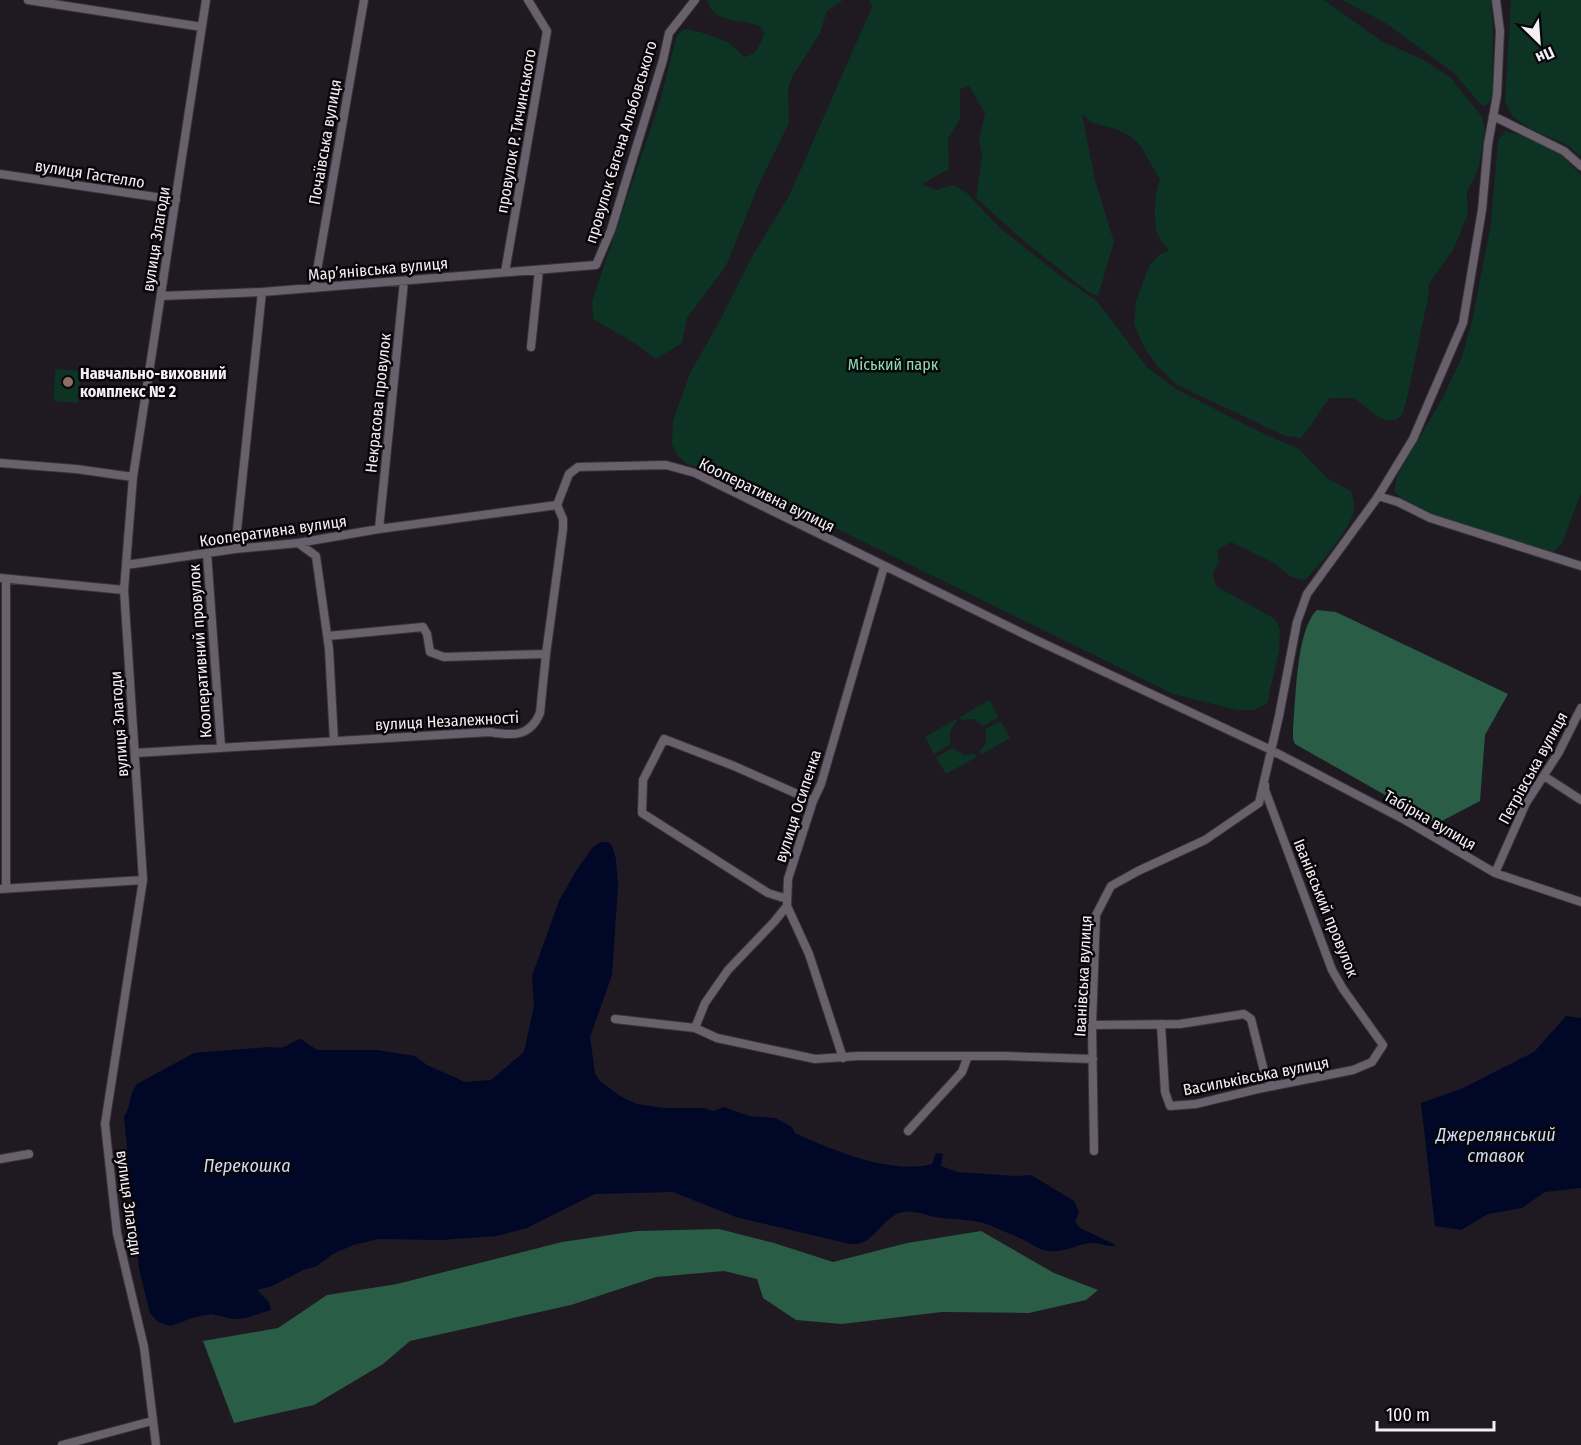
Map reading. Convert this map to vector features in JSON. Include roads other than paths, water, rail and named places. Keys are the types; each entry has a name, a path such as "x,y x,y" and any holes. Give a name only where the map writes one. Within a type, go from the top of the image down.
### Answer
{"street":[{"path":"28,0 202,27"},
{"name":"вулиця Злагоди","path":"156,1445 144,1347 117,1233 105,1124 143,880 124,590 133,477 206,0"},
{"name":"Почаївська вулиця","path":"314,288 364,0"},
{"name":"провулок Р. Тичинського","path":"506,272 547,31 528,0"},
{"name":"провулок Євгена Альбовського","path":"597,265 611,230 663,60 669,33 694,3 694,0"},
{"name":"Іванівська вулиця","path":"1094,1151 1092,1024 1096,915 1111,886 1205,840 1259,803 1296,622 1307,594 1378,496 1413,439 1463,322 1482,210 1488,144 1497,95 1500,31 1496,0"},
{"path":"1493,116 1564,151 1581,166"},
{"name":"вулиця Гастелло","path":"0,174 176,200"},
{"name":"Мар’янівська вулиця","path":"161,296 262,292 597,265"},
{"path":"531,347 539,270"},
{"name":"Некрасова провулок","path":"379,529 404,280"},
{"path":"235,549 262,292"},
{"path":"0,463 76,469 133,477"},
{"name":"Кооперативна вулиця","path":"126,565 235,549 298,543 379,529 557,505 569,474 578,467 666,465 695,473 884,567 1271,750"},
{"path":"1378,496 1398,502 1430,518 1581,566"},
{"name":"вулиця Незалежності","path":"135,753 490,732 517,734 530,729 540,713 563,530 563,519 557,505"},
{"path":"298,543 316,556 328,636 334,741"},
{"name":"Кооперативний провулок","path":"207,554 221,747"},
{"name":"вулиця Осипенка","path":"787,903 788,879 813,801 821,784 884,567"},
{"path":"124,590 3,578 3,889 143,880"},
{"path":"328,636 423,627 427,634 430,652 444,657 546,654"},
{"name":"Петрівська вулиця","path":"1495,873 1526,803 1559,752 1581,708"},
{"path":"813,801 734,766 664,739 643,780 642,813 787,903 809,954 843,1058"},
{"name":"Табірна вулиця","path":"1271,750 1405,820 1495,873 1581,902"},
{"name":"Іванівський провулок","path":"1266,771 1265,790 1332,970 1383,1045"},
{"path":"1544,776 1581,800"},
{"path":"695,1028 705,1003 728,970 774,922 787,903"},
{"path":"1092,1024 1180,1024 1244,1014 1251,1019 1264,1071 1271,1086"},
{"path":"615,1019 695,1028 717,1038 814,1059 968,1056 1093,1059"},
{"name":"Васильківська вулиця","path":"1161,1024 1165,1092 1170,1106 1196,1104 1353,1070 1372,1062 1383,1045"},
{"path":"908,1131 962,1072 968,1056"},
{"path":"0,1160 29,1154"},
{"path":"62,1445 152,1421"}],"water":[{"name":"Перекошка","path":"601,842 608,842 612,846 616,859 618,886 612,975 590,1037 595,1073 600,1081 620,1096 637,1104 663,1108 703,1108 713,1111 724,1107 749,1116 775,1118 792,1127 795,1133 810,1140 881,1164 916,1167 932,1164 936,1153 943,1154 941,1166 957,1172 1031,1175 1074,1201 1079,1212 1075,1222 1080,1228 1116,1245 1088,1243 1060,1251 1049,1251 990,1225 915,1212 895,1215 866,1241 850,1244 736,1217 673,1192 595,1194 527,1228 497,1236 441,1240 379,1239 353,1245 333,1254 317,1266 303,1270 272,1286 257,1290 269,1302 271,1310 246,1318 232,1319 211,1314 171,1326 158,1322 150,1313 139,1269 124,1117 137,1084 194,1053 285,1047 301,1039 317,1050 377,1050 415,1056 427,1065 465,1082 491,1080 524,1052 534,1006 532,976 559,901 593,847"},
{"name":"Джерелянський ставок","path":"1566,1016 1581,1018 1581,1188 1545,1192 1522,1208 1488,1214 1461,1230 1435,1226 1421,1103 1461,1089 1534,1052"}],"place":[{"name":"Навчально-виховний комплекс № 2","path":"68,382"}],"park label":[{"name":"Міський парк","path":"893,364"}]}
